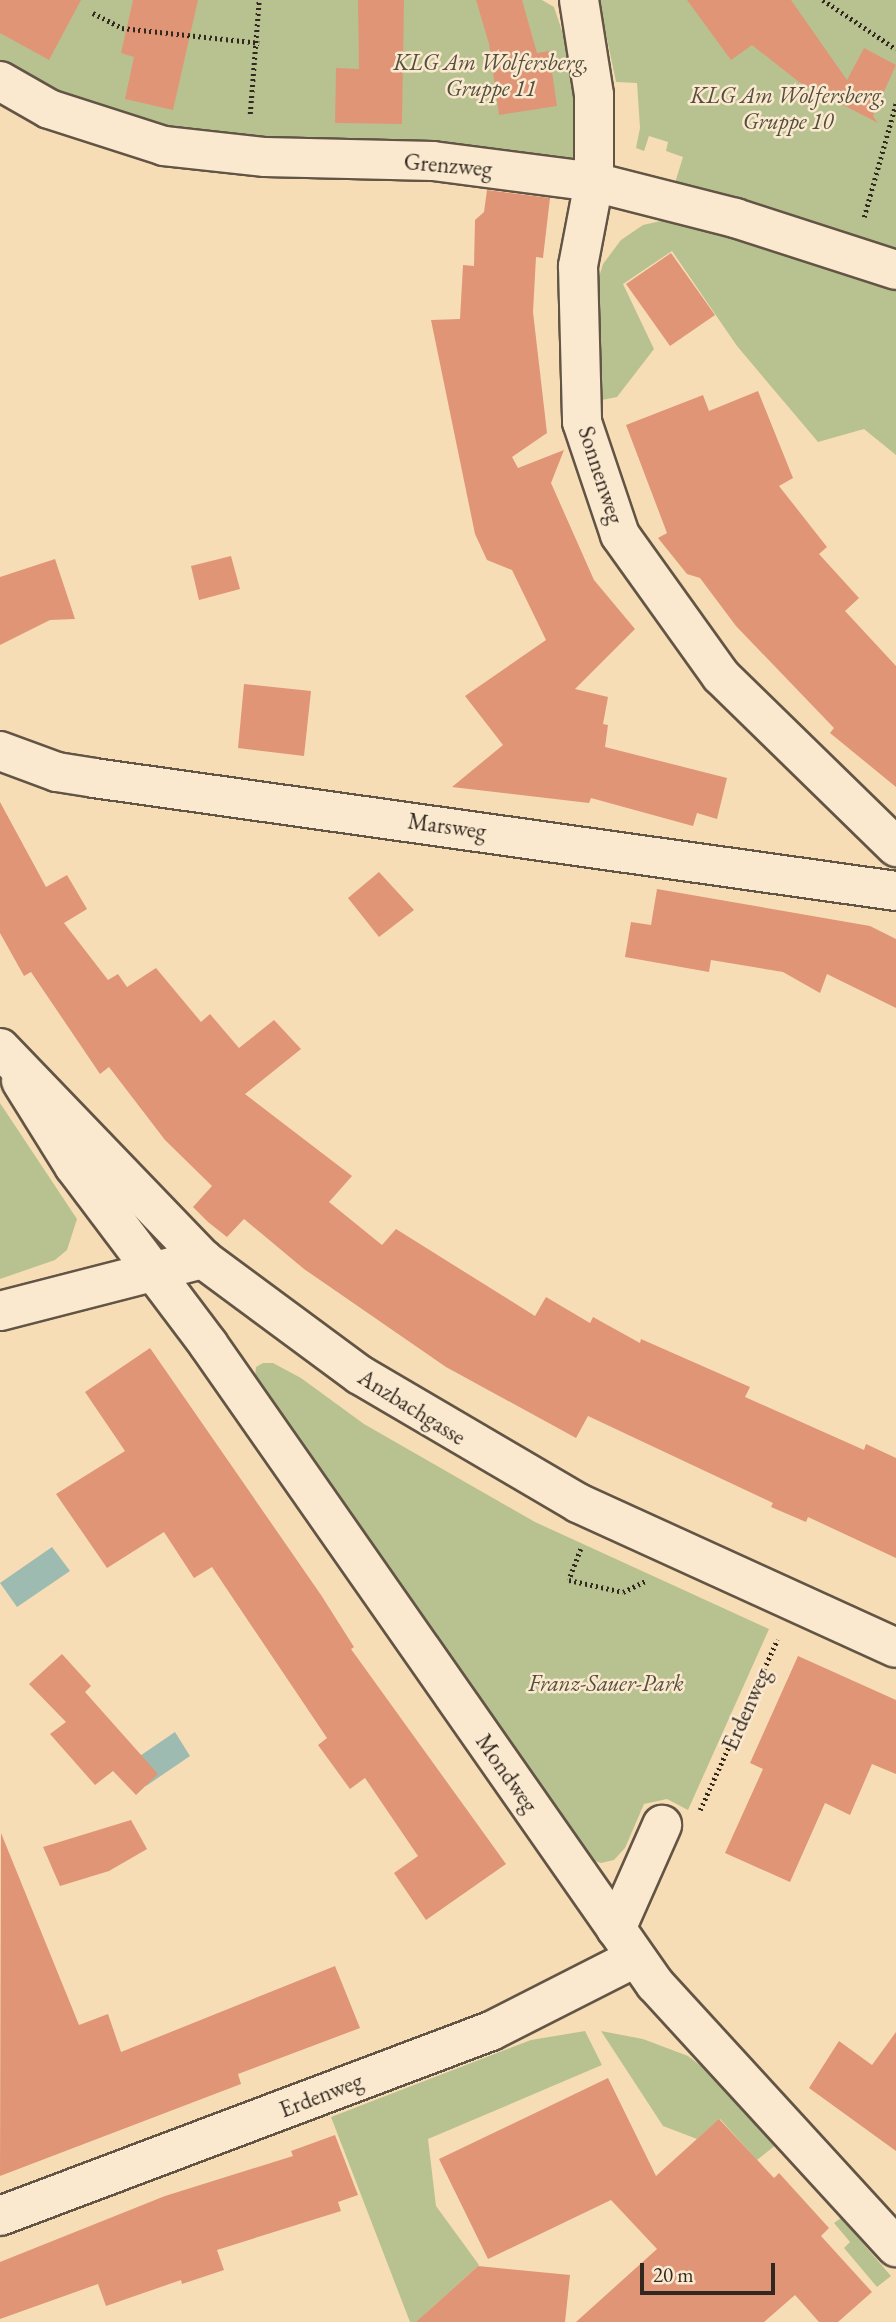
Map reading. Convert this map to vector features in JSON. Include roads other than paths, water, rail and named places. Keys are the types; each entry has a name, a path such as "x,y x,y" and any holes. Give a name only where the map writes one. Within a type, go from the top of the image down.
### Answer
{"street":[{"name":"Sonnenweg","path":"579,0 594,95 594,182 578,265 582,422 620,535 721,676 896,847"},
{"name":"Grenzweg","path":"0,81 49,109 164,146 243,154 433,160 594,182 735,218 896,270"},
{"name":"Marsweg","path":"0,751 58,772 94,778 896,891"},
{"name":"Anzbachgasse","path":"2,1051 203,1259 277,1316 418,1412 578,1503 794,1604 896,1648"},
{"name":"Anzbachgasse","path":"2,1051 74,1166 150,1271"},
{"path":"0,1311 203,1259"},
{"name":"Mondweg","path":"150,1271 208,1344 625,1944 896,2247"},
{"path":"625,1944 662,1825"},
{"name":"Erdenweg","path":"0,2216 491,2031 625,1944"}],"water":[{"path":"52,1547 70,1571 17,1607 0,1583"},
{"path":"175,1732 190,1756 146,1786 131,1762"}],"park label":[{"name":"KLG Am Wolfersberg, Gruppe 11","path":"491,75"},
{"name":"KLG Am Wolfersberg, Gruppe 10","path":"788,108"},
{"name":"Franz-Sauer-Park","path":"606,1683"}]}
